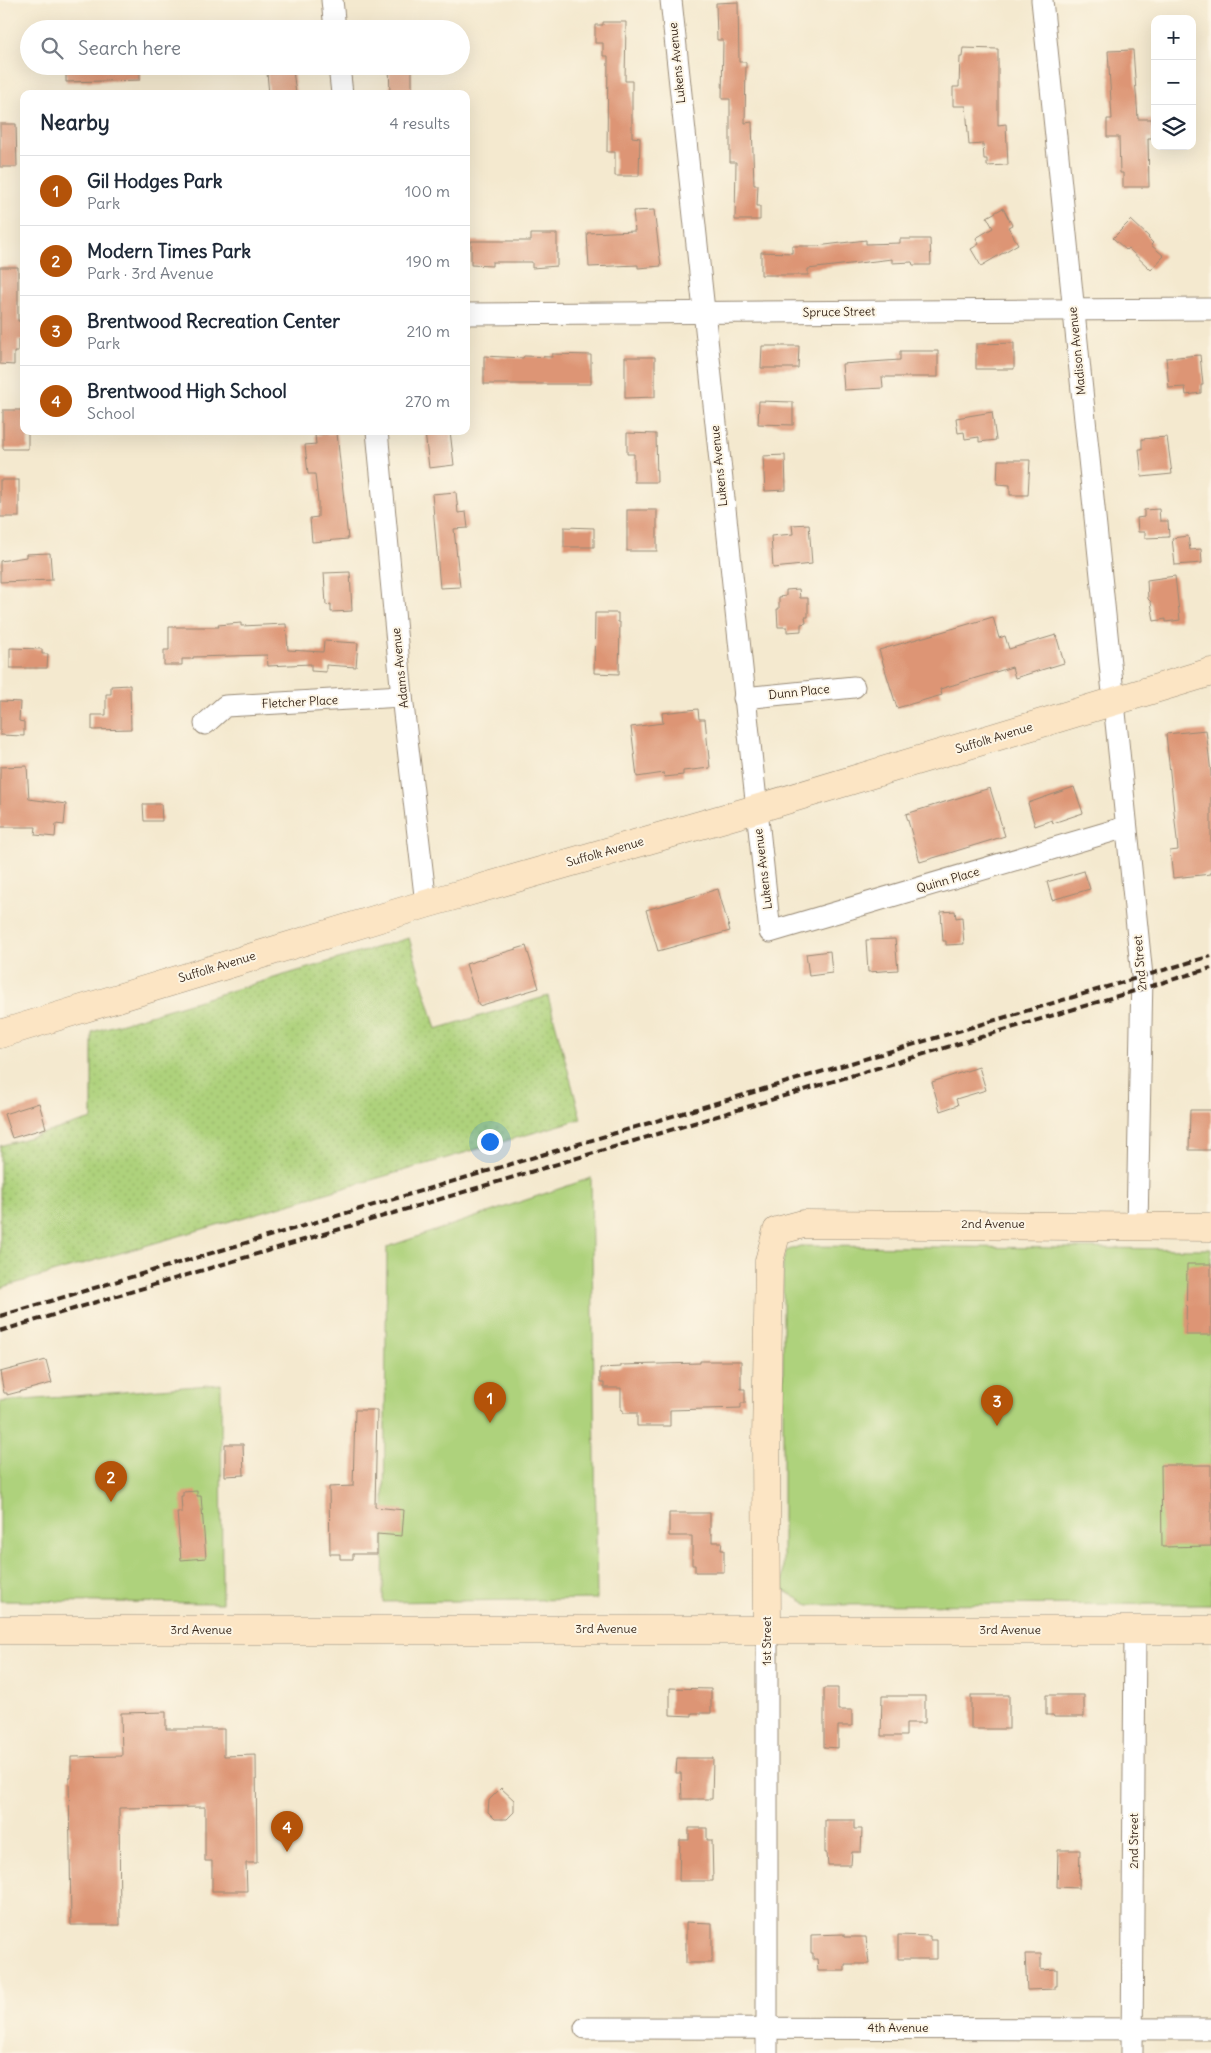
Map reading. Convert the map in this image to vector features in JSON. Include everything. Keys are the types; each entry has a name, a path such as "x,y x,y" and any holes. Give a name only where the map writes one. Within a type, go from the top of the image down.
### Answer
{"street":[{"path":"332,0 334,20"},
{"name":"Lukens Avenue","path":"671,0 770,932"},
{"name":"Madison Avenue","path":"1042,0 1114,702"},
{"path":"340,75 342,90"},
{"name":"Spruce Street","path":"470,314 1211,309"},
{"name":"Adams Avenue","path":"377,435 402,696 426,904"},
{"name":"Suffolk Avenue","path":"0,1034 426,904 756,809 1211,672"},
{"name":"Dunn Place","path":"744,698 854,687"},
{"name":"Fletcher Place","path":"205,724 225,706 402,696"},
{"name":"2nd Street","path":"1114,702 1143,989 1137,1225"},
{"name":"Quinn Place","path":"770,932 1126,827"},
{"name":"2nd Avenue","path":"777,1231 803,1224 1211,1227"},
{"name":"1st Street","path":"767,2053 766,1441 769,1261 777,1231"},
{"name":"3rd Avenue","path":"0,1630 1211,1630"},
{"name":"2nd Street","path":"1132,2053 1135,1630"},
{"name":"4th Avenue","path":"585,2028 1211,2029"}],"green space":[{"path":"409,938 436,1029 548,996 581,1119 0,1288 0,1146 92,1119 92,1032"},
{"path":"591,1178 597,1599 383,1602 387,1247"},
{"path":"800,1246 1211,1249 1211,1604 809,1605 783,1590 783,1262 786,1251"},
{"path":"221,1384 222,1603 0,1601 0,1402"}],"building":[{"path":"738,2 739,62 746,62 745,123 752,122 754,185 758,185 757,206 760,206 760,220 735,220 736,162 730,162 730,99 722,99 723,40 717,40 716,3"},
{"path":"603,22 626,22 625,81 632,81 632,137 640,138 639,176 615,176 615,152 607,152 608,56 603,56 603,43 595,43 595,25 603,25"},
{"path":"963,48 998,49 998,125 1006,124 1008,165 987,166 987,159 984,159 983,144 969,145 966,106 953,106 953,87 959,87 960,57 962,57"},
{"path":"1133,50 1138,119 1151,119 1151,138 1148,138 1149,187 1123,187 1123,173 1120,173 1119,137 1107,137 1107,119 1112,119 1108,51"},
{"path":"66,75 140,75 140,80 66,82"},
{"path":"267,75 294,75 296,90 269,90"},
{"path":"389,75 412,75 412,90 390,90"},
{"path":"0,124 16,124 17,167 0,167"},
{"path":"1003,208 1012,225 1008,227 1018,244 981,266 971,249 979,244 976,238 993,228 987,217"},
{"path":"654,210 661,266 638,268 638,265 589,267 587,233 635,231 633,211"},
{"path":"1131,220 1149,237 1153,243 1151,245 1164,256 1151,270 1128,248 1126,250 1113,238"},
{"path":"531,234 557,234 557,266 532,268 532,262 492,262 492,266 471,265 471,241 531,241"},
{"path":"900,239 930,239 931,265 913,265 912,262 892,263 892,259 808,269 808,275 761,275 761,252 792,253 792,246 817,246 866,240 866,244 900,243"},
{"path":"0,267 18,267 20,340 18,340 18,352 14,352 14,365 0,364"},
{"path":"1014,343 1014,369 976,369 976,344"},
{"path":"762,346 799,346 798,368 761,368"},
{"path":"900,351 938,351 938,377 882,377 883,388 844,390 842,364 900,360"},
{"path":"552,354 591,355 591,384 484,384 484,356 523,358 524,356 552,357"},
{"path":"1200,355 1203,385 1201,385 1201,393 1186,395 1185,387 1169,388 1166,358"},
{"path":"625,357 655,357 655,397 625,398"},
{"path":"759,401 793,402 793,425 758,424"},
{"path":"3,410 20,410 20,435 28,435 28,449 3,449"},
{"path":"992,412 996,440 979,442 979,437 965,439 964,432 958,433 956,418"},
{"path":"627,433 656,434 657,482 634,482 634,454 627,454"},
{"path":"315,435 337,435 348,539 312,542 310,518 318,517 318,502 315,474 308,474 305,445 316,444"},
{"path":"425,435 450,435 454,465 429,468"},
{"path":"1167,437 1172,474 1142,477 1139,449 1142,449 1142,439"},
{"path":"785,455 786,490 765,491 763,456"},
{"path":"998,460 1030,460 1028,495 1010,495 1010,485 997,484"},
{"path":"0,480 19,480 19,517 0,517"},
{"path":"456,492 458,513 466,512 468,528 454,529 460,587 440,588 432,494"},
{"path":"1159,509 1160,521 1168,521 1169,537 1145,538 1145,532 1138,532 1137,518 1144,517 1144,510"},
{"path":"627,510 657,510 657,551 627,551"},
{"path":"809,524 812,564 773,568 771,536 793,534 792,525"},
{"path":"564,527 594,528 594,547 564,547"},
{"path":"1188,536 1190,550 1201,549 1202,563 1175,565 1172,538"},
{"path":"50,553 52,580 0,582 0,561 26,557 26,554"},
{"path":"350,572 352,611 331,612 331,604 326,605 324,573"},
{"path":"1175,576 1180,620 1166,622 1166,619 1154,621 1151,602 1148,599 1147,580"},
{"path":"799,589 800,598 808,598 808,617 805,617 806,623 801,624 801,631 787,632 787,627 778,627 777,609 779,609 779,597 786,596 786,590"},
{"path":"595,613 618,613 618,622 620,622 619,674 594,673"},
{"path":"993,617 999,638 1005,636 1009,649 1056,635 1064,663 1015,678 1012,667 940,689 942,695 897,708 879,650"},
{"path":"241,623 241,626 286,624 288,650 323,652 324,641 358,643 356,667 326,665 326,672 311,671 311,664 268,666 267,655 193,657 193,659 182,659 182,665 164,665 164,650 169,650 169,627 219,627 218,625"},
{"path":"10,648 42,649 42,654 48,654 47,668 10,668"},
{"path":"130,685 131,729 92,730 92,715 106,715 106,694 111,694 111,686"},
{"path":"0,701 20,702 19,721 24,722 24,736 0,735"},
{"path":"698,709 699,719 705,719 710,768 683,771 683,775 665,777 664,773 637,777 631,727 663,723 662,713"},
{"path":"1206,730 1211,773 1211,874 1173,878 1170,851 1178,850 1166,734"},
{"path":"27,766 29,799 66,804 64,825 56,824 55,837 35,835 36,827 0,827 0,767"},
{"path":"1074,787 1083,813 1053,823 1052,820 1035,826 1028,803"},
{"path":"990,788 1005,836 920,862 906,814"},
{"path":"143,804 161,804 162,821 144,821"},
{"path":"1084,871 1090,889 1052,900 1047,882"},
{"path":"718,889 730,931 658,951 646,910"},
{"path":"955,911 956,918 962,917 964,944 946,945 946,941 943,941 941,912"},
{"path":"895,939 898,970 868,972 866,940"},
{"path":"526,946 539,988 479,1006 466,964"},
{"path":"830,951 832,973 809,976 806,954"},
{"path":"979,1067 986,1090 956,1099 958,1105 940,1111 932,1082"},
{"path":"39,1103 46,1128 12,1138 4,1114"},
{"path":"1190,1110 1211,1110 1211,1150 1189,1150"},
{"path":"1187,1264 1211,1264 1211,1335 1186,1335"},
{"path":"46,1360 52,1383 7,1395 7,1393 4,1393 0,1372"},
{"path":"700,1361 741,1361 741,1389 745,1389 745,1403 741,1403 741,1408 670,1410 670,1426 637,1426 637,1413 623,1413 623,1410 621,1410 621,1388 604,1388 604,1383 600,1383 600,1368 621,1367 621,1365 700,1363"},
{"path":"355,1410 377,1410 375,1507 404,1510 402,1536 377,1534 377,1554 353,1554 353,1559 340,1559 340,1554 330,1554 329,1487 353,1486"},
{"path":"225,1444 243,1444 244,1475 225,1476"},
{"path":"1161,1465 1211,1465 1211,1546 1162,1547"},
{"path":"197,1491 197,1496 201,1496 206,1558 181,1560 177,1512 182,1512 181,1496 183,1496 183,1492"},
{"path":"669,1513 710,1513 712,1542 722,1542 721,1550 724,1550 724,1572 695,1572 695,1565 692,1565 692,1536 669,1536"},
{"path":"670,1688 711,1689 711,1713 692,1713 692,1716 670,1715"},
{"path":"824,1688 838,1688 838,1710 852,1710 852,1726 838,1726 838,1748 824,1747"},
{"path":"971,1695 1009,1695 1009,1729 971,1729"},
{"path":"1046,1695 1084,1695 1084,1717 1054,1717 1053,1715 1046,1715"},
{"path":"882,1696 925,1696 925,1723 906,1723 906,1736 881,1736"},
{"path":"166,1712 166,1729 224,1729 224,1756 256,1755 257,1863 246,1863 247,1891 212,1891 212,1861 205,1861 205,1807 119,1808 120,1925 71,1925 69,1778 71,1778 71,1757 122,1756 121,1713"},
{"path":"677,1758 713,1758 712,1799 682,1799 681,1773 676,1773"},
{"path":"501,1788 514,1800 514,1812 507,1819 495,1819 488,1812 489,1800"},
{"path":"825,1820 854,1820 854,1829 862,1829 861,1852 852,1852 851,1865 828,1865 827,1853 825,1853"},
{"path":"689,1828 707,1828 707,1840 712,1840 713,1881 679,1881 680,1840 689,1840"},
{"path":"1058,1850 1080,1850 1079,1888 1057,1887"},
{"path":"686,1922 712,1923 712,1963 686,1963"},
{"path":"844,1934 844,1937 866,1937 869,1964 845,1964 845,1971 818,1971 817,1959 813,1959 813,1953 811,1953 811,1935"},
{"path":"898,1935 930,1936 930,1940 937,1940 937,1959 898,1959"},
{"path":"1025,1954 1041,1954 1041,1970 1057,1969 1057,1986 1055,1986 1055,1989 1027,1990"}],"railway":[{"path":"0,1316 1211,956"},
{"path":"0,1331 1211,968"}],"place":[{"name":"Gil Hodges Park","path":"490,1423"},
{"name":"Brentwood Recreation Center","path":"997,1426"},
{"name":"Modern Times Park","path":"111,1502"},
{"name":"Brentwood High School","path":"287,1852"}]}
